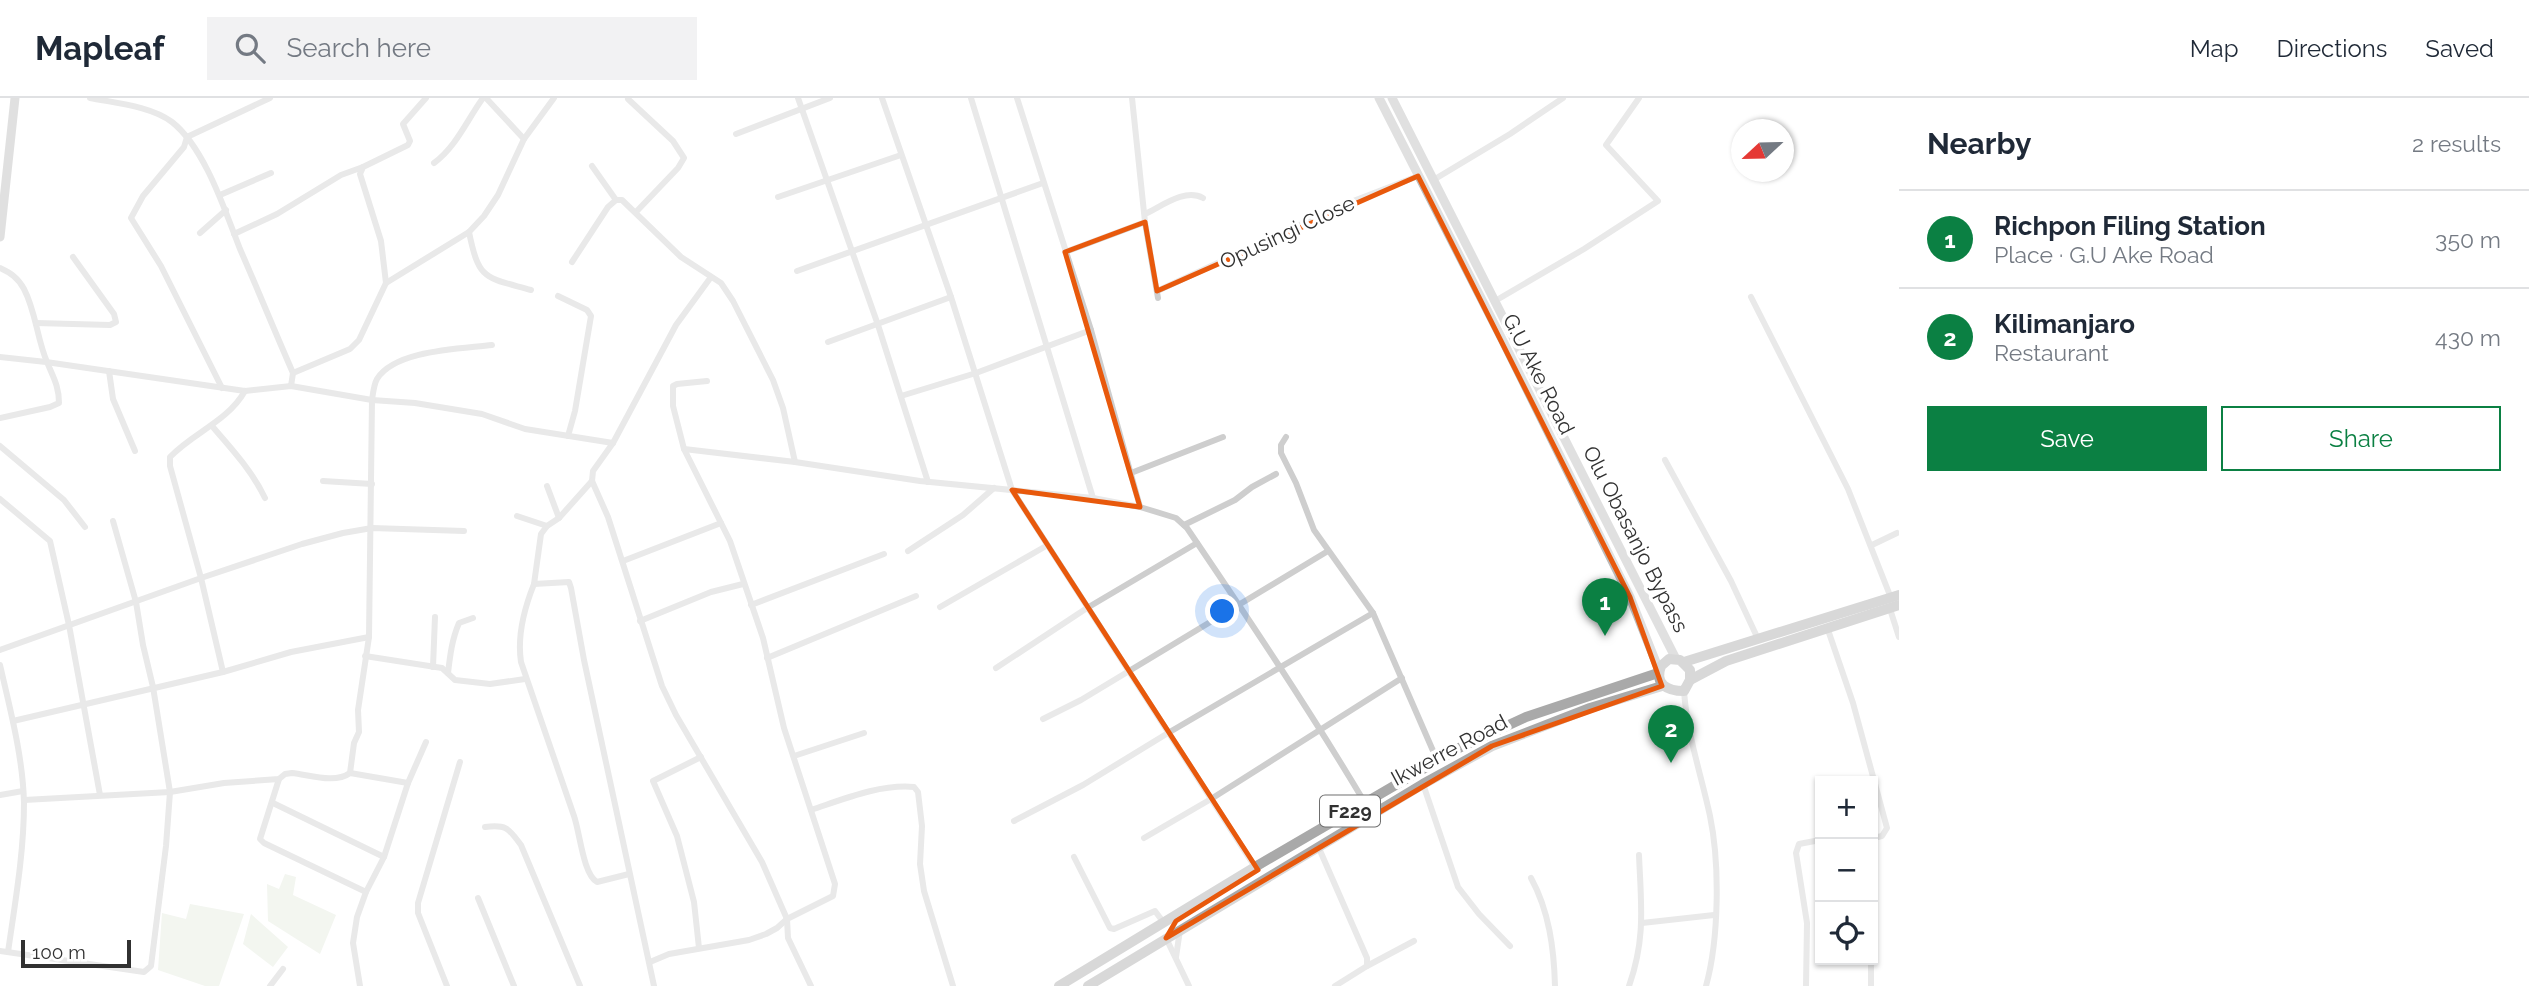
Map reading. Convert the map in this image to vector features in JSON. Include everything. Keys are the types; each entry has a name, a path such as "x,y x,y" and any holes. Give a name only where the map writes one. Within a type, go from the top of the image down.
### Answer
{"main road":[{"path":"0,237 15,98"},
{"name":"G.U Ake Road","path":"1379,98 1630,597 1659,671"},
{"name":"Olu Obasanjo Bypass","path":"1392,98 1680,660"},
{"name":"F229","path":"1059,986 1437,760 1526,717 1659,671 1666,661 1680,660 1826,623 1895,602"},
{"name":"F229","path":"1690,680 1726,661 1826,623"},
{"path":"1680,660 1690,670 1690,680 1684,691"},
{"path":"1659,671 1662,686"},
{"name":"F229","path":"1662,686 1669,690 1684,691"},
{"name":"Ikwerre Road","path":"1088,986 1423,784 1517,734 1662,686"},
{"path":"1166,938 1176,921 1245,880 1254,872 1255,867"}],"street":[{"path":"90,98 157,114 171,121 187,136 220,195 293,373 292,386"},
{"path":"187,136 270,98"},
{"path":"234,234 276,214 341,175 408,145 410,141 403,124 426,98"},
{"path":"434,163 450,148 484,98 524,139"},
{"path":"386,283 469,232 498,195 524,139 554,98"},
{"path":"798,98 878,325 928,482"},
{"path":"736,134 830,98"},
{"path":"882,98 951,297 1012,490 1255,867"},
{"path":"971,98 1093,498"},
{"path":"1017,98 1091,330 1140,507"},
{"path":"1132,98 1145,218"},
{"path":"1435,179 1563,98"},
{"path":"1496,301 1658,201 1606,145 1639,98"},
{"path":"628,99 673,141 684,158 636,212"},
{"path":"187,136 184,147 143,196 131,218 161,266 222,388"},
{"path":"778,197 901,155"},
{"path":"593,166 616,200"},
{"path":"293,373 350,349 359,340 386,283 381,241 361,183 360,174 363,167"},
{"path":"220,195 271,173"},
{"name":"Opusingi Close","path":"1145,218 1158,295 1343,205 1418,176"},
{"path":"797,271 1043,183"},
{"path":"1065,252 1145,218 1185,195 1195,193 1203,198"},
{"path":"572,262 593,227 616,200 622,200 681,257 720,284 733,301 773,380 783,408 795,462"},
{"path":"200,233 226,210"},
{"path":"469,232 473,256 482,273 492,279 531,290"},
{"path":"36,323 110,325 116,322 114,314 73,257"},
{"path":"0,268 14,274 24,289 46,362 55,377 59,403 0,418"},
{"path":"711,277 676,325 613,443 593,471 592,481 608,517 662,686 762,862 787,919 788,938 811,986"},
{"path":"558,296 587,310 591,316 575,411 568,436"},
{"path":"828,342 951,297"},
{"path":"1751,297 1848,489 1895,602 1899,637"},
{"path":"901,397 1048,348 1091,330"},
{"path":"24,800 170,792 224,783 279,779 292,773 336,779 344,778 350,773 354,743 359,732 358,710 369,637 372,400 376,380 398,360 420,354 492,345"},
{"path":"0,357 246,391 292,386 372,400 415,403 482,414 525,429 613,443"},
{"path":"109,371 113,399 135,451"},
{"path":"650,962 669,954 749,940 777,928 787,919 833,896 835,884 784,728 763,638 730,541 710,506 684,449 673,406 673,386 707,381"},
{"path":"223,672 170,467 170,457 212,426 238,403 246,391"},
{"path":"212,426 235,452 265,498"},
{"path":"1286,437 1280,453 1296,483 1314,530 1373,613 1437,760"},
{"path":"1130,473 1223,438"},
{"path":"0,446 64,500 85,527"},
{"path":"684,449 928,482 1093,498 1140,507 1176,519 1197,543 1321,730 1365,803"},
{"path":"1665,460 1731,581 1759,639"},
{"path":"1184,525 1235,500 1276,474"},
{"path":"323,481 372,484"},
{"path":"592,481 541,534 534,584 526,604 519,645 525,679 578,827 587,871 597,882 629,874"},
{"path":"547,486 559,518"},
{"path":"908,551 963,515 994,488"},
{"path":"0,499 50,541 69,625 100,795"},
{"path":"517,516 547,526"},
{"path":"0,665 13,721 24,800 23,841 4,952 144,971 151,966 170,792 136,603 113,522"},
{"path":"623,561 721,523"},
{"path":"0,650 302,544 372,528 464,531"},
{"path":"1872,545 1897,533"},
{"path":"996,668 1087,608 1197,543"},
{"path":"940,607 1046,546"},
{"path":"1043,719 1081,700 1328,551"},
{"path":"751,605 884,554"},
{"path":"534,584 564,580 569,582 571,588 583,660 650,962 653,985 645,986"},
{"path":"640,621 702,596 743,584"},
{"path":"767,658 916,596"},
{"path":"1014,821 1083,785 1373,613"},
{"path":"433,667 435,617"},
{"path":"448,673 456,630 460,623 472,618"},
{"path":"1826,623 1853,703 1873,776"},
{"path":"13,721 223,672 291,652 369,637"},
{"path":"365,656 442,668 455,680 490,684 525,679"},
{"path":"1144,838 1211,799 1402,678"},
{"path":"1684,691 1691,743 1712,828 1716,873 1713,947 1706,986"},
{"path":"794,756 864,733"},
{"path":"360,986 353,943 357,917 384,857 408,783 426,742"},
{"path":"699,948 694,902 677,836 653,780 701,757"},
{"path":"447,986 418,913 418,903 460,762"},
{"path":"350,773 408,783"},
{"path":"279,779 260,839 366,892"},
{"path":"1423,784 1458,887 1510,946"},
{"path":"811,810 877,790 915,787 922,826 920,864 924,891 953,986"},
{"path":"0,795 23,791"},
{"path":"1878,795 1887,828 1882,836 1878,837"},
{"path":"273,803 384,857"},
{"path":"485,827 499,825 509,829 521,845 580,986"},
{"path":"1806,986 1807,923 1796,853 1799,844 1815,841"},
{"path":"1318,846 1367,958 1367,966"},
{"path":"1629,986 1639,959 1642,923 1639,855"},
{"path":"1074,857 1110,928 1114,929 1155,911 1164,923"},
{"path":"1531,878 1549,921 1555,986"},
{"path":"478,898 514,986"},
{"path":"1642,923 1714,915"},
{"path":"1176,959 1180,929"},
{"path":"1166,938 1189,986"},
{"path":"1335,986 1414,941"},
{"path":"1871,965 1871,986"},
{"path":"270,986 283,969"}],"highlighted area":[{"path":"1418,176 1630,597 1662,686 1492,746 1166,938 1176,921 1258,870 1012,490 1140,507 1065,252 1145,222 1157,291"}],"shaded area":[{"path":"285,874 296,877 293,895 336,915 320,954 268,921 267,884 279,889"},
{"path":"190,904 244,914 219,986 205,986 158,970 162,913 186,919"},
{"path":"251,914 288,947 273,967 243,944"}],"place":[{"name":"Richpon Filing Station","path":"1605,636"},
{"name":"Kilimanjaro","path":"1671,763"}]}
